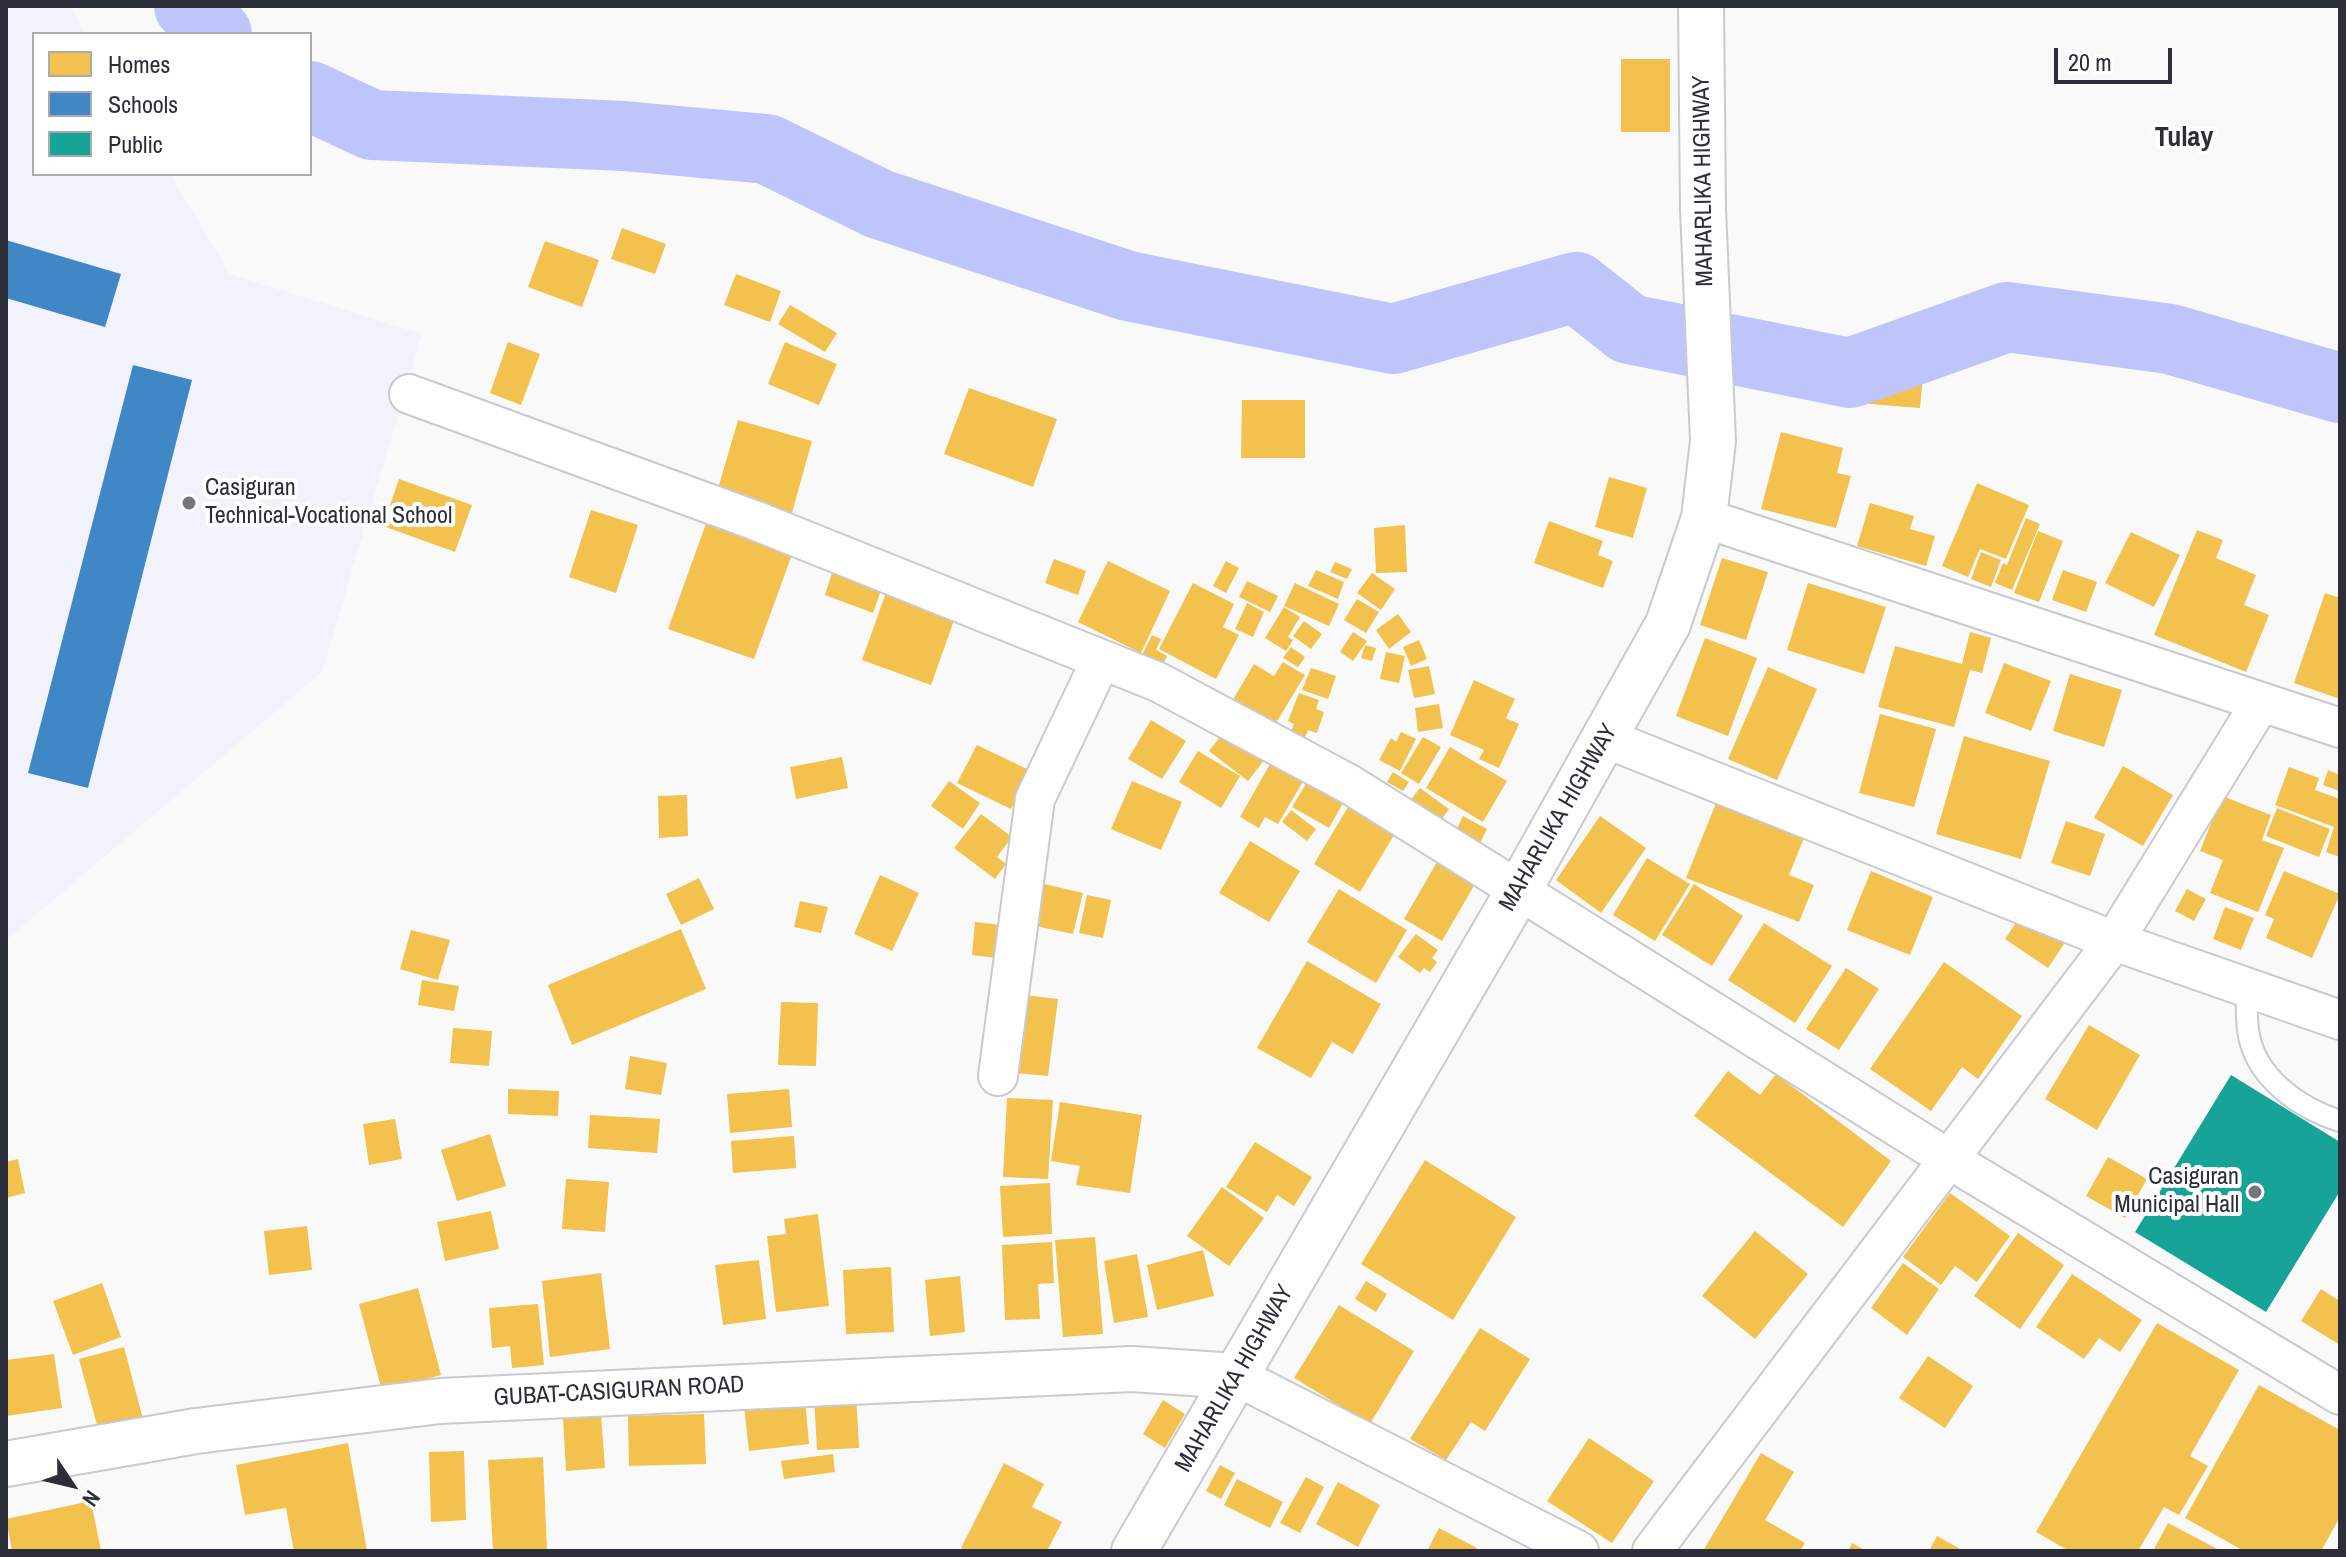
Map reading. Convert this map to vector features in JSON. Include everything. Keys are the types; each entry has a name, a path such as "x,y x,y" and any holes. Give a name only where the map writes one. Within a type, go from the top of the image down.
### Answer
{"main road":[{"name":"MAHARLIKA HIGHWAY","path":"1134,1551 1520,888 1668,624 1704,518 1713,441 1703,209 1701,6"},
{"name":"GUBAT-CASIGURAN ROAD","path":"6,1464 196,1431 440,1401 1132,1369 1236,1376"}],"street":[{"path":"409,394 754,520 1158,682 1349,784 1520,888 1947,1158 2340,1395"},
{"path":"1704,518 2340,728"},
{"path":"998,1076 1035,799 1101,660"},
{"path":"1652,1551 2114,941 2261,702"},
{"path":"1605,738 2114,941 2340,1020"},
{"path":"1236,1376 1579,1551"}],"lane":[{"path":"2247,987 2248,1033 2262,1064 2283,1093 2313,1113 2340,1121"}],"shaded area":[{"name":"Casiguran Technical-Vocational School","path":"6,6 69,6 85,32 32,32 32,176 171,176 230,274 422,334 322,672 6,940"}],"building: Homes":[{"path":"1621,59 1670,59 1670,132 1621,132"},
{"path":"622,228 666,244 655,274 611,259"},
{"path":"545,241 599,260 582,307 528,287"},
{"path":"736,274 781,291 770,322 724,305"},
{"path":"790,305 837,333 825,352 778,324"},
{"path":"508,342 540,354 521,405 490,393"},
{"path":"785,342 837,364 819,405 768,384"},
{"path":"1872,370 1923,374 1920,408 1869,404"},
{"path":"969,388 1057,419 1033,487 944,454"},
{"path":"1242,400 1305,400 1305,458 1241,458"},
{"path":"738,420 812,441 790,520 715,499"},
{"path":"1781,432 1843,448 1837,473 1851,476 1836,528 1761,509"},
{"path":"1609,477 1647,488 1633,538 1595,527"},
{"path":"399,479 472,505 455,552 383,526"},
{"path":"1977,483 2029,505 2006,559 1980,549 1968,577 1942,566"},
{"path":"1870,503 1914,516 1910,529 1935,536 1926,566 1857,546"},
{"path":"591,510 638,525 616,593 569,577"},
{"path":"708,518 794,549 754,659 668,629"},
{"path":"2026,518 2040,524 2012,590 1995,583 2003,563 2007,565"},
{"path":"1549,521 1603,541 1598,555 1613,561 1603,588 1534,563"},
{"path":"1405,525 1407,572 1376,573 1374,528"},
{"path":"2197,530 2223,540 2216,558 2256,575 2244,605 2269,615 2246,672 2154,635"},
{"path":"2038,531 2063,541 2039,602 2014,593"},
{"path":"2131,532 2180,555 2154,607 2105,583"},
{"path":"1981,552 2001,560 1991,587 1971,579"},
{"path":"1722,558 1768,572 1746,640 1700,625"},
{"path":"1054,559 1086,571 1078,595 1045,583"},
{"path":"1108,561 1170,591 1141,653 1078,622"},
{"path":"1226,561 1239,568 1226,593 1213,586"},
{"path":"1335,562 1352,569 1347,579 1330,572"},
{"path":"1316,570 1344,582 1338,599 1308,586"},
{"path":"2063,570 2097,582 2086,612 2052,600"},
{"path":"832,573 881,590 873,613 825,595"},
{"path":"1372,573 1395,589 1381,610 1357,593"},
{"path":"1247,581 1278,596 1270,612 1239,597"},
{"path":"1193,583 1234,604 1223,627 1239,635 1216,679 1159,649"},
{"path":"1295,583 1339,604 1329,626 1284,606"},
{"path":"1808,583 1886,607 1864,674 1787,650"},
{"path":"888,587 957,612 931,685 862,660"},
{"path":"2325,593 2340,598 2340,699 2294,683"},
{"path":"1357,599 1379,612 1366,633 1344,620"},
{"path":"1247,603 1264,612 1253,637 1235,629"},
{"path":"1284,607 1300,617 1288,637 1293,640 1286,651 1265,638"},
{"path":"1398,614 1411,632 1389,649 1376,630"},
{"path":"1304,621 1322,634 1311,649 1293,636"},
{"path":"1353,632 1367,641 1353,661 1340,652"},
{"path":"1970,632 1991,638 1982,673 1970,670 1954,727 1878,707 1895,646 1962,664"},
{"path":"1152,635 1161,639 1156,650 1167,656 1161,669 1140,659"},
{"path":"1705,638 1757,658 1728,736 1676,716"},
{"path":"1419,640 1427,659 1411,666 1403,647"},
{"path":"1365,645 1376,648 1372,661 1361,658"},
{"path":"1291,647 1305,657 1298,667 1283,658"},
{"path":"1386,652 1405,656 1399,683 1380,679"},
{"path":"1283,662 1305,675 1273,728 1231,703 1254,664 1274,676"},
{"path":"2004,663 2051,681 2031,731 1985,713"},
{"path":"1429,666 1435,694 1414,698 1408,670"},
{"path":"1768,667 1817,689 1777,780 1728,759"},
{"path":"1311,668 1336,676 1328,699 1302,690"},
{"path":"2070,674 2122,690 2104,747 2053,731"},
{"path":"1474,680 1515,699 1506,718 1519,724 1499,768 1479,759 1484,750 1450,735"},
{"path":"1299,693 1319,700 1316,709 1324,712 1317,733 1308,730 1303,742 1289,737 1294,724 1288,721"},
{"path":"1439,704 1443,728 1418,732 1415,708"},
{"path":"1880,714 1936,729 1914,807 1859,793"},
{"path":"1151,720 1186,741 1162,779 1128,759"},
{"path":"1226,729 1265,759 1248,781 1209,751"},
{"path":"1401,732 1416,739 1400,771 1379,760 1391,738 1396,742"},
{"path":"1964,736 2050,761 2021,859 1936,834"},
{"path":"1423,737 1441,747 1419,784 1401,773"},
{"path":"977,745 1031,771 1011,809 957,783"},
{"path":"1450,747 1507,781 1483,822 1426,788"},
{"path":"1198,751 1240,776 1221,808 1179,782"},
{"path":"842,757 848,788 796,799 790,767"},
{"path":"1270,764 1288,774 1294,765 1308,773 1278,824 1265,817 1259,828 1240,817"},
{"path":"2123,766 2173,795 2143,846 2094,818"},
{"path":"2289,767 2319,778 2315,790 2340,799 2340,857 2326,852 2334,827 2275,805"},
{"path":"2328,770 2340,775 2340,791 2323,785"},
{"path":"1393,772 1409,782 1403,791 1387,782"},
{"path":"949,781 980,803 963,829 931,806"},
{"path":"1132,781 1182,802 1161,850 1111,829"},
{"path":"1307,782 1343,803 1329,828 1292,807"},
{"path":"1420,788 1449,809 1439,823 1409,802"},
{"path":"1720,793 1808,828 1789,875 1814,885 1799,922 1686,878"},
{"path":"687,795 688,836 659,838 658,796"},
{"path":"2222,796 2271,815 2262,840 2284,848 2258,912 2210,893 2223,860 2200,851"},
{"path":"1351,802 1397,830 1360,892 1314,864"},
{"path":"2277,808 2330,829 2319,857 2266,836"},
{"path":"1291,810 1316,829 1307,841 1282,822"},
{"path":"981,814 1012,837 997,857 1006,864 995,879 954,848"},
{"path":"1463,816 1487,829 1478,847 1454,835"},
{"path":"1600,816 1646,848 1601,913 1556,880"},
{"path":"2066,821 2105,834 2090,876 2051,863"},
{"path":"1250,841 1300,871 1269,922 1219,893"},
{"path":"1441,855 1479,877 1442,941 1404,919"},
{"path":"1647,858 1690,884 1655,941 1613,915"},
{"path":"1871,871 1933,897 1910,955 1847,930"},
{"path":"2284,871 2340,894 2312,958 2266,938 2274,919 2265,915"},
{"path":"880,875 919,893 892,951 854,934"},
{"path":"699,878 714,909 681,925 666,894"},
{"path":"1040,883 1083,893 1073,934 1031,925"},
{"path":"1694,884 1743,916 1712,966 1662,935"},
{"path":"1339,889 1407,930 1376,983 1307,942"},
{"path":"2187,889 2206,899 2194,921 2175,911"},
{"path":"1087,895 1111,900 1103,938 1079,933"},
{"path":"800,901 828,907 821,933 794,927"},
{"path":"2225,907 2254,918 2241,950 2213,939"},
{"path":"2021,915 2064,944 2048,968 2005,939"},
{"path":"975,922 1001,925 997,958 972,955"},
{"path":"1764,923 1832,966 1795,1023 1728,980"},
{"path":"681,929 706,989 572,1045 548,985"},
{"path":"411,930 450,940 438,980 400,969"},
{"path":"1416,934 1438,950 1432,958 1437,962 1430,972 1424,968 1420,973 1398,957"},
{"path":"1307,961 1381,1004 1353,1054 1332,1042 1311,1078 1257,1048"},
{"path":"1944,962 2022,1016 1978,1079 1962,1067 1931,1111 1870,1069"},
{"path":"1846,968 1879,989 1839,1050 1806,1029"},
{"path":"422,980 459,986 454,1011 418,1005"},
{"path":"1025,995 1058,999 1048,1076 1015,1073"},
{"path":"781,1002 818,1003 816,1066 778,1065"},
{"path":"2089,1025 2140,1055 2097,1130 2045,1099"},
{"path":"453,1028 492,1031 489,1066 450,1063"},
{"path":"630,1056 667,1063 661,1095 625,1089"},
{"path":"1728,1071 1760,1095 1776,1074 1891,1161 1843,1227 1694,1116"},
{"path":"508,1089 559,1091 558,1116 508,1114"},
{"path":"789,1089 792,1127 730,1133 727,1094"},
{"path":"1007,1098 1053,1100 1048,1179 1003,1177"},
{"path":"1060,1102 1142,1115 1130,1193 1076,1185 1080,1166 1051,1161"},
{"path":"590,1115 660,1119 657,1153 588,1148"},
{"path":"395,1119 402,1159 369,1165 363,1124"},
{"path":"490,1134 506,1186 457,1201 441,1150"},
{"path":"794,1136 796,1168 733,1173 731,1141"},
{"path":"1255,1142 1312,1177 1294,1206 1277,1195 1267,1212 1226,1187"},
{"path":"2108,1157 2147,1179 2125,1218 2086,1196"},
{"path":"18,1159 25,1193 6,1198 6,1162"},
{"path":"1425,1160 1516,1217 1453,1320 1361,1264"},
{"path":"566,1179 609,1182 605,1232 562,1229"},
{"path":"1050,1183 1052,1234 1003,1237 1000,1186"},
{"path":"1222,1187 1264,1218 1229,1266 1187,1236"},
{"path":"1950,1193 2010,1236 1977,1282 1955,1266 1941,1285 1903,1257"},
{"path":"491,1211 499,1249 445,1261 437,1222"},
{"path":"818,1214 829,1306 776,1312 767,1236 786,1234 784,1219"},
{"path":"307,1226 312,1270 269,1275 264,1231"},
{"path":"1755,1231 1808,1274 1755,1339 1702,1296"},
{"path":"2018,1233 2064,1265 2020,1329 1974,1296"},
{"path":"1095,1237 1103,1334 1063,1337 1055,1240"},
{"path":"1052,1242 1054,1283 1038,1284 1040,1319 1005,1320 1002,1245"},
{"path":"1203,1250 1214,1296 1157,1310 1147,1265"},
{"path":"1137,1254 1148,1317 1114,1323 1104,1261"},
{"path":"759,1260 766,1319 723,1325 715,1265"},
{"path":"1903,1263 1939,1289 1907,1335 1871,1308"},
{"path":"891,1267 894,1332 846,1334 843,1270"},
{"path":"601,1273 610,1349 550,1357 542,1281"},
{"path":"2072,1274 2142,1320 2120,1352 2099,1338 2084,1359 2036,1327"},
{"path":"960,1276 965,1332 930,1336 925,1280"},
{"path":"1366,1281 1387,1294 1376,1312 1355,1299"},
{"path":"102,1283 121,1337 73,1355 53,1301"},
{"path":"418,1288 441,1375 382,1391 359,1304"},
{"path":"2321,1289 2340,1301 2340,1345 2301,1321"},
{"path":"538,1304 544,1365 512,1368 510,1346 492,1348 489,1308"},
{"path":"1339,1305 1414,1351 1370,1424 1294,1378"},
{"path":"2157,1323 2239,1370 2190,1456 2208,1466 2179,1515 2164,1507 2138,1551 2069,1551 2036,1532"},
{"path":"1480,1328 1530,1359 1485,1431 1471,1422 1446,1460 1410,1439"},
{"path":"124,1347 144,1423 100,1436 79,1359"},
{"path":"54,1354 62,1408 6,1416 6,1360"},
{"path":"1928,1356 1973,1386 1945,1428 1899,1398"},
{"path":"2259,1385 2340,1430 2340,1517 2321,1551 2244,1551 2185,1518"},
{"path":"856,1394 859,1448 817,1450 814,1396"},
{"path":"805,1399 809,1444 749,1451 744,1406"},
{"path":"1163,1400 1185,1414 1165,1448 1143,1434"},
{"path":"704,1414 706,1464 629,1466 628,1416"},
{"path":"601,1415 605,1468 566,1471 563,1418"},
{"path":"1589,1438 1654,1481 1612,1543 1547,1501"},
{"path":"348,1443 367,1551 294,1551 286,1508 245,1515 236,1465"},
{"path":"464,1451 466,1520 431,1522 429,1452"},
{"path":"1761,1453 1794,1472 1765,1520 1805,1543 1800,1551 1703,1551"},
{"path":"833,1454 835,1472 784,1479 781,1461"},
{"path":"543,1457 547,1551 493,1551 488,1460"},
{"path":"1004,1463 1044,1484 1032,1507 1062,1522 1047,1551 967,1551 961,1548"},
{"path":"1220,1465 1235,1473 1221,1499 1206,1491"},
{"path":"1306,1477 1324,1487 1300,1533 1280,1523"},
{"path":"1237,1479 1283,1502 1270,1528 1224,1505"},
{"path":"1338,1482 1380,1505 1358,1547 1316,1524"},
{"path":"91,1501 101,1551 12,1551 6,1519"},
{"path":"2168,1523 2221,1551 2153,1551"},
{"path":"1439,1528 1477,1548 1475,1551 1427,1551"},
{"path":"1937,1536 1964,1551 1929,1551"},
{"path":"1852,1543 1866,1551 1848,1551"}],"building: Schools":[{"path":"6,240 121,274 105,327 6,298"},
{"path":"133,365 192,380 88,788 28,773"}],"building: Public":[{"path":"2231,1075 2340,1142 2340,1191 2266,1312 2135,1232"}],"waterway":[{"path":"189,6 215,32"},
{"path":"312,97 372,125 624,136 767,149 879,204 1128,286 1393,339 1576,287 1629,329 1850,373 2007,317 2170,339 2340,388"}],"place":[{"name":"Casiguran Technical-Vocational School","path":"189,503"},
{"name":"Casiguran Municipal Hall","path":"2255,1192"}],"district":[{"name":"Tulay","path":"2184,138"}]}
